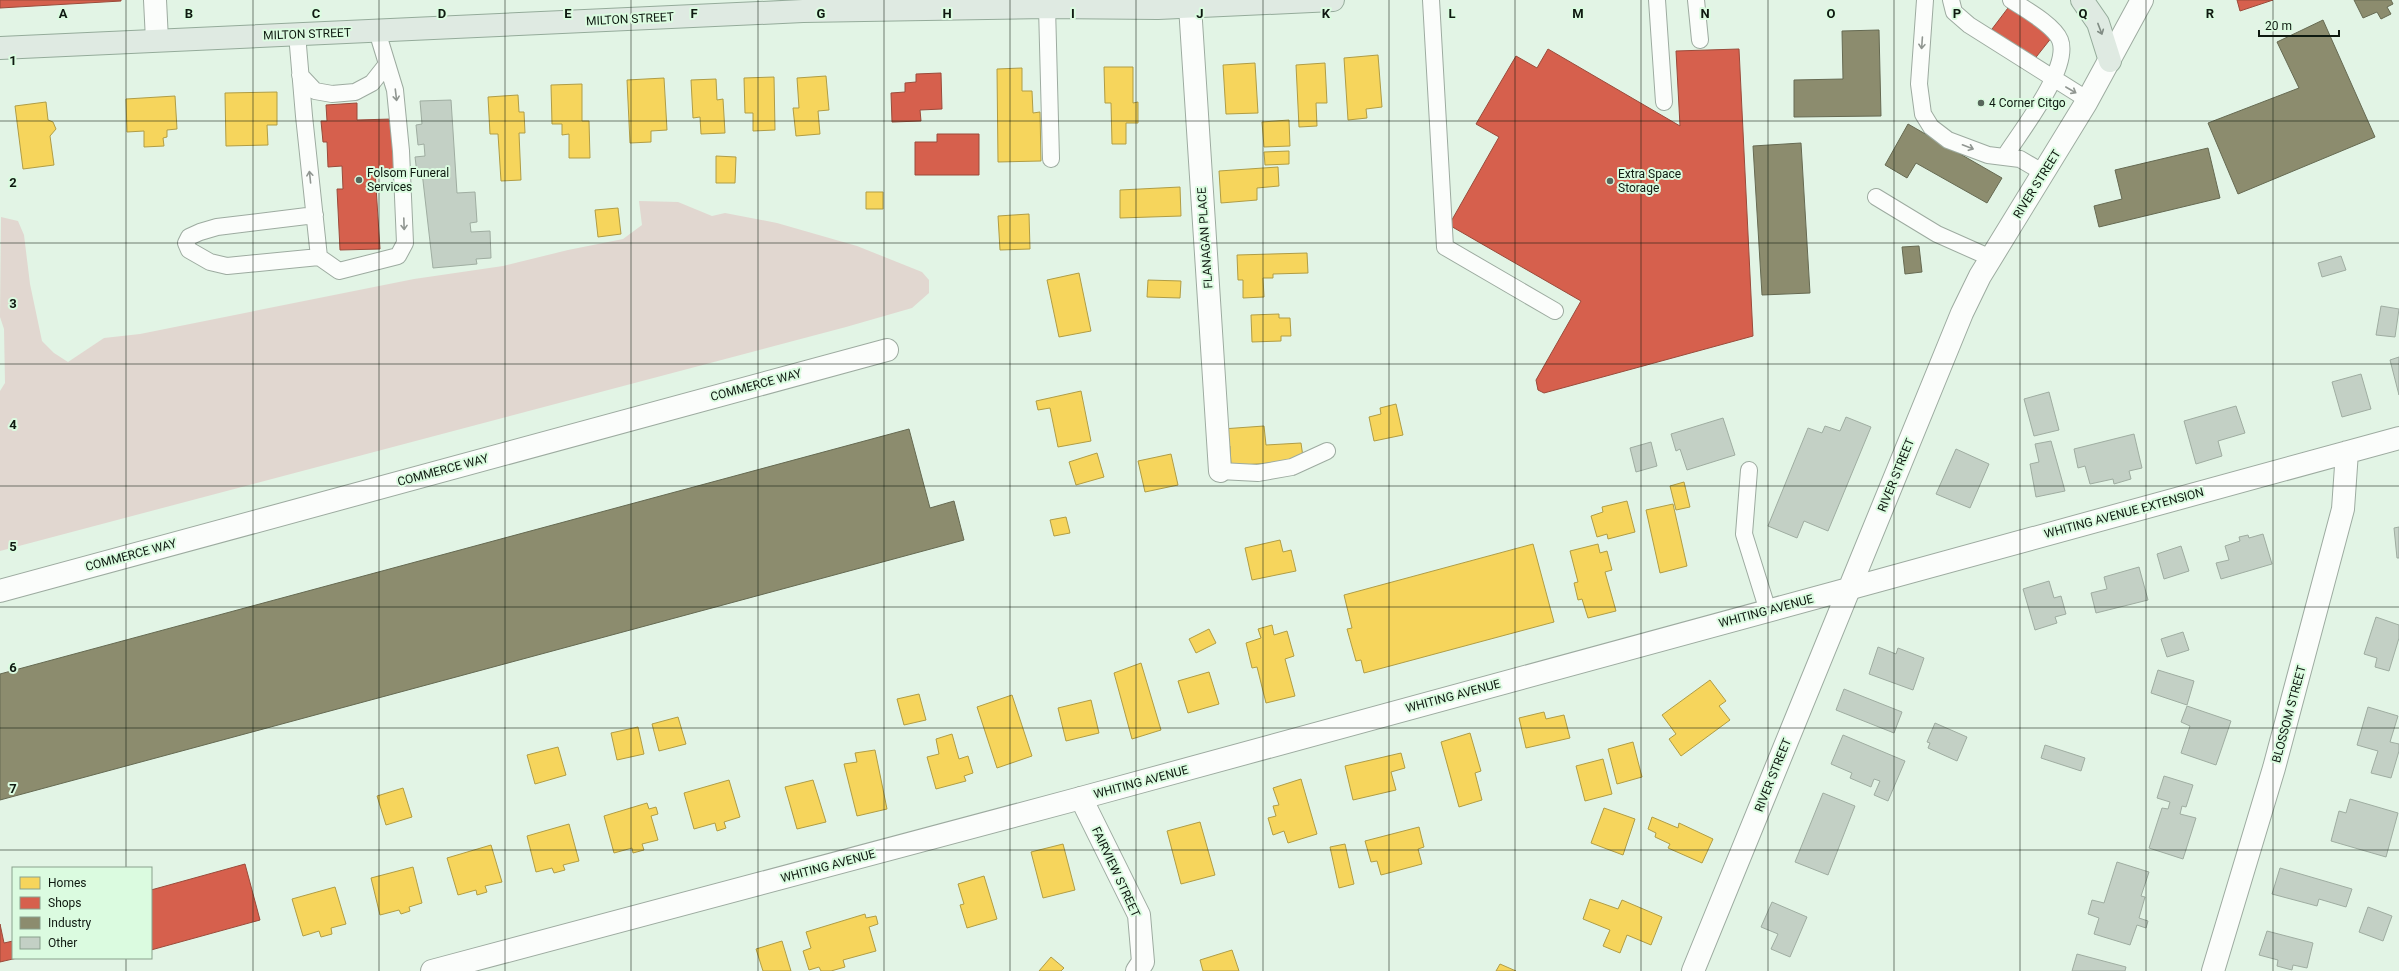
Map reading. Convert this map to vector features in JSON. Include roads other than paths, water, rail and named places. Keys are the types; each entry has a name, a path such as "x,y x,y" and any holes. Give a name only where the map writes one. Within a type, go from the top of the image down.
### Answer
{"main road":[{"name":"MILTON STREET","path":"0,48 803,11 1047,7 1158,8 1333,0"},
{"path":"2082,0 2098,23 2110,61"}],"street":[{"path":"155,0 157,40"},
{"name":"RIVER STREET","path":"1693,971 1962,313 1991,258 2088,100 2142,0"},
{"name":"FLANAGAN PLACE","path":"1190,6 1220,471"},
{"name":"COMMERCE WAY","path":"0,591 887,350"},
{"name":"WHITING AVENUE EXTENSION","path":"1848,589 2399,438"},
{"name":"BLOSSOM STREET","path":"2213,971 2274,768 2343,509 2347,452"},
{"name":"WHITING AVENUE","path":"432,971 469,966 1848,589"},
{"name":"FAIRVIEW STREET","path":"1081,798 1139,915 1143,962 1137,971"}],"lane":[{"path":"1431,0 1445,247 1555,311"},
{"path":"1657,0 1664,102"},
{"path":"1696,0 1700,40"},
{"path":"2044,173 2020,159 1988,155 1948,140 1931,127 1923,114 1919,84 1925,2 1952,0 1954,12 1969,25 2054,80 2088,100"},
{"path":"2005,156 2054,80 2062,51 2060,40 2054,30 2011,0"},
{"path":"1047,7 1051,159"},
{"path":"315,215 217,227 200,232 190,237 186,243 190,250 210,262 227,266 319,257 339,270 398,256 405,243 401,151 396,90 377,30"},
{"path":"297,34 319,257"},
{"path":"300,75 315,91 332,94 355,92 372,84 388,64"},
{"path":"1876,197 1937,234 1991,258"},
{"path":"1220,471 1234,473 1258,473 1292,467 1327,450"},
{"path":"1749,470 1744,534 1768,611"}],"place":[{"name":"4 Corner Citgo","path":"1981,103"},
{"name":"Folsom Funeral Services","path":"359,180"},
{"name":"Extra Space Storage","path":"1610,181"}]}
